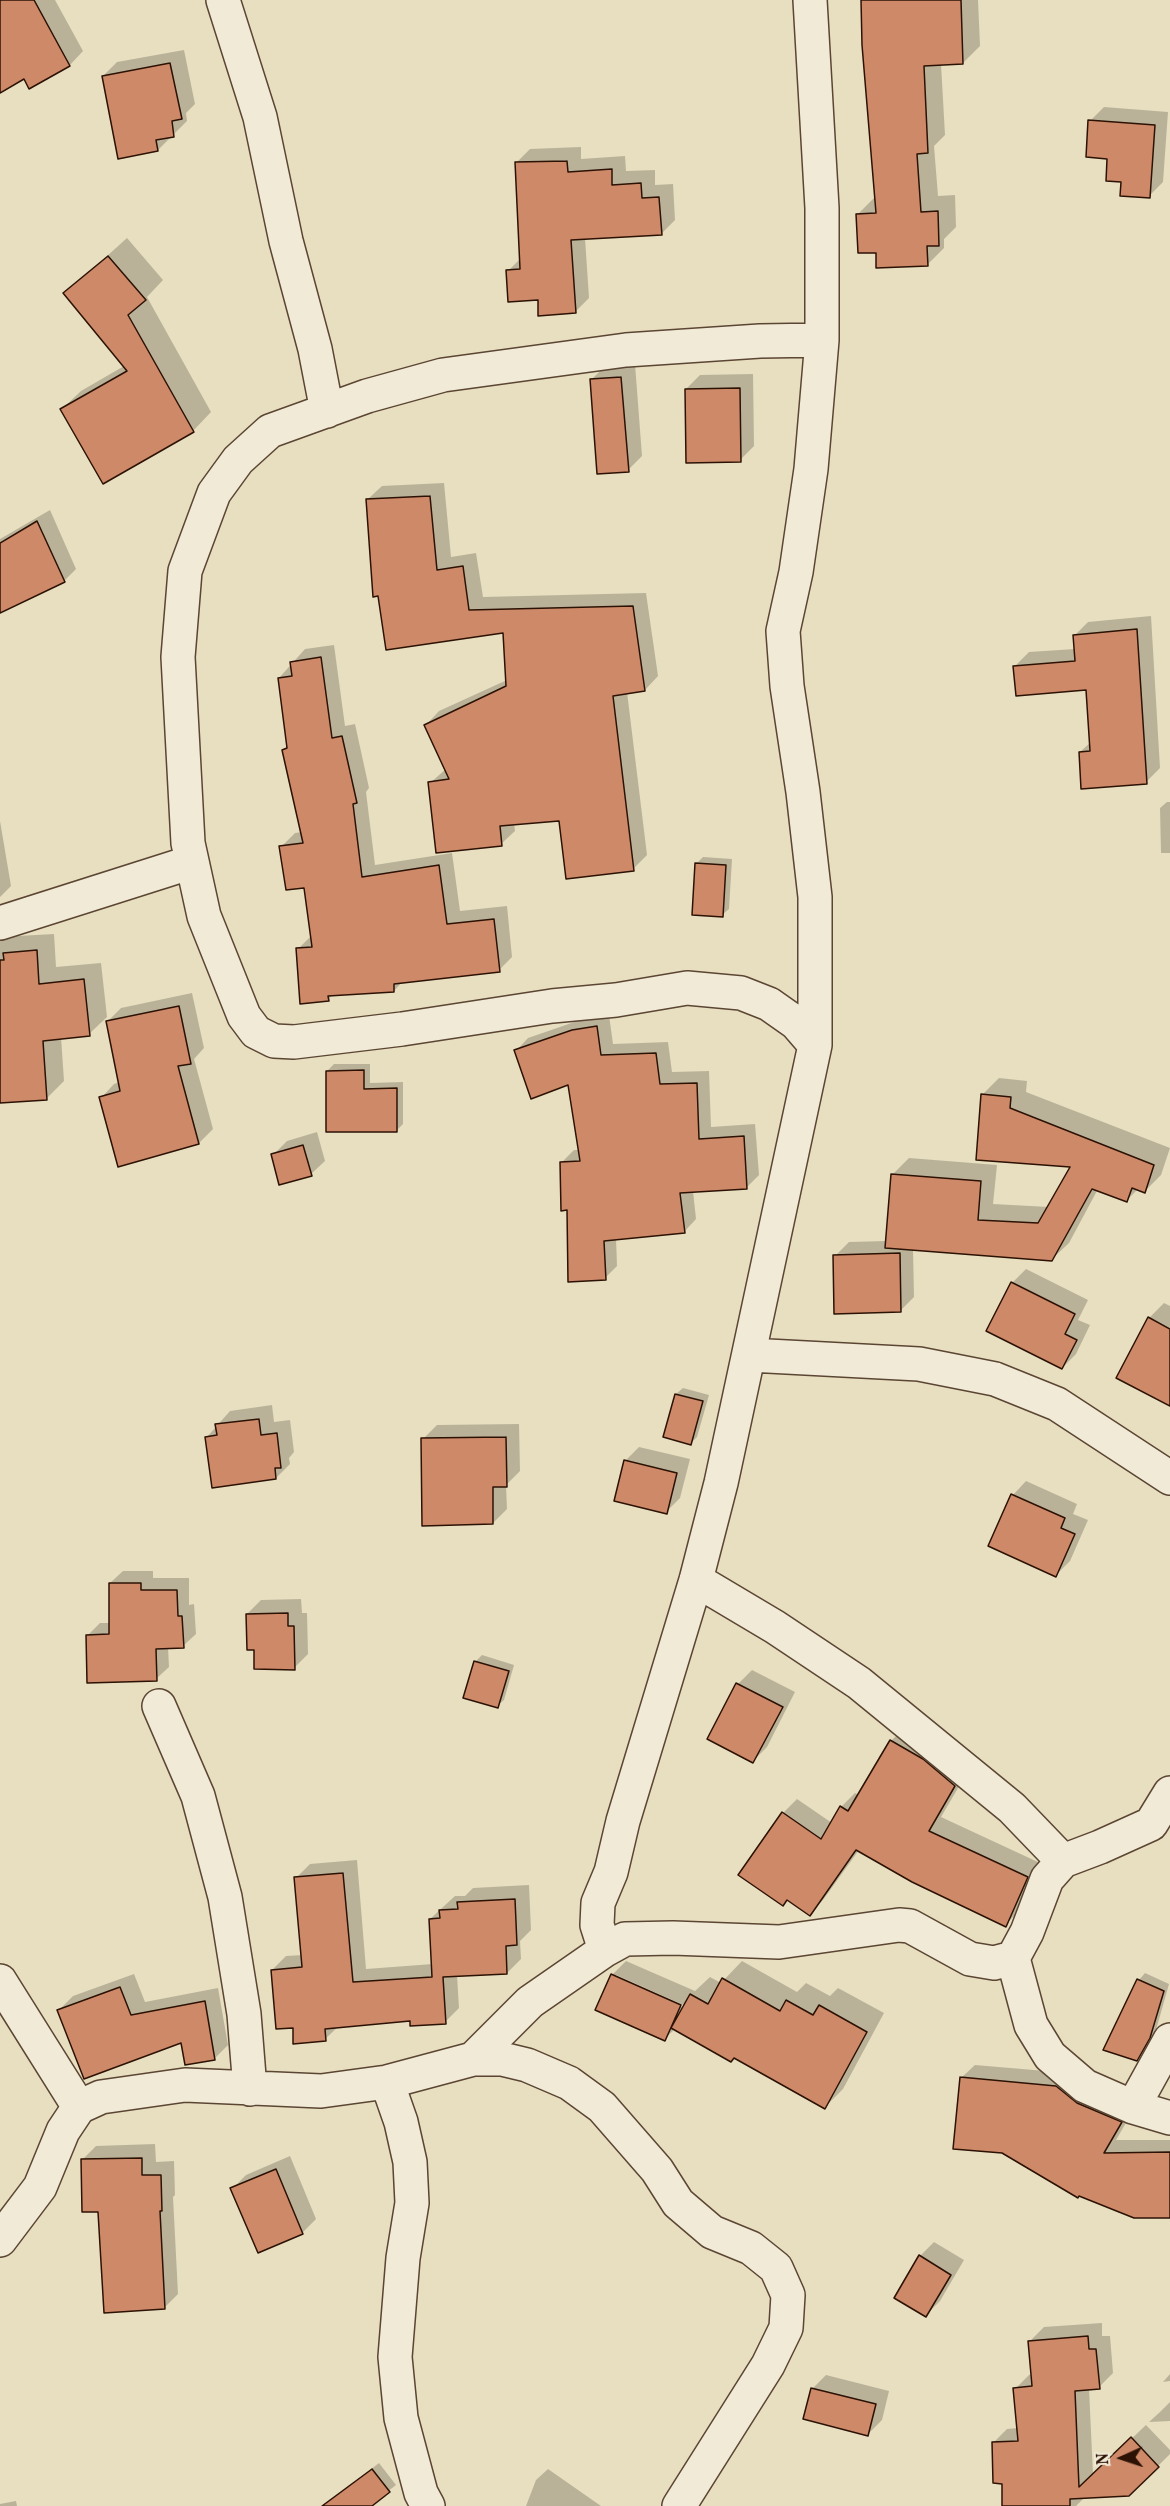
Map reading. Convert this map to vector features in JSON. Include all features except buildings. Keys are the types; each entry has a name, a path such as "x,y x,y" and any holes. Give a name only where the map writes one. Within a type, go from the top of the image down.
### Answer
{"street":[{"path":"223,0 260,117 286,241 315,349 327,411"},
{"path":"605,1950 597,1925 598,1903 611,1872 623,1821 696,1580 737,1416 814,1045 815,897 803,792 787,686 783,631 796,572 811,469 822,340 822,208 810,0"},
{"path":"814,1045 796,1023 769,1004 741,993 687,988 616,1000 552,1006 402,1029 294,1042 274,1041 256,1032 244,1016 204,916 188,843 178,657 185,571 214,493 238,460 270,431 368,396 443,375 626,350 760,341 822,340"},
{"path":"0,923 27,917 192,862"},
{"path":"749,1355 918,1364 995,1379 1057,1404 1170,1478"},
{"path":"696,1580 775,1627 859,1683 1012,1808 1063,1861"},
{"path":"159,1706 198,1796 225,1897 244,2014 250,2089"},
{"path":"473,2059 531,2002 605,1950 625,1939 644,1937 779,1942 899,1925 910,1926 970,1959 994,1963 1012,1958 1027,1932 1047,1879 1063,1861 1161,1822 1170,1793"},
{"path":"1012,1958 1031,2025 1050,2056 1085,2086 1133,2107 1170,2118"},
{"path":"0,1981 79,2107"},
{"path":"1133,2107 1170,2040"},
{"path":"0,2240 40,2187 63,2132 79,2107 101,2097 185,2085 321,2091 387,2082 473,2059 502,2059 527,2065 569,2083 602,2107 657,2170 678,2203 712,2232 751,2248 776,2268 788,2295 786,2328 768,2365 679,2506"},
{"path":"387,2082 404,2132 410,2162 412,2203 394,2357 401,2418 421,2493 428,2506"}]}
